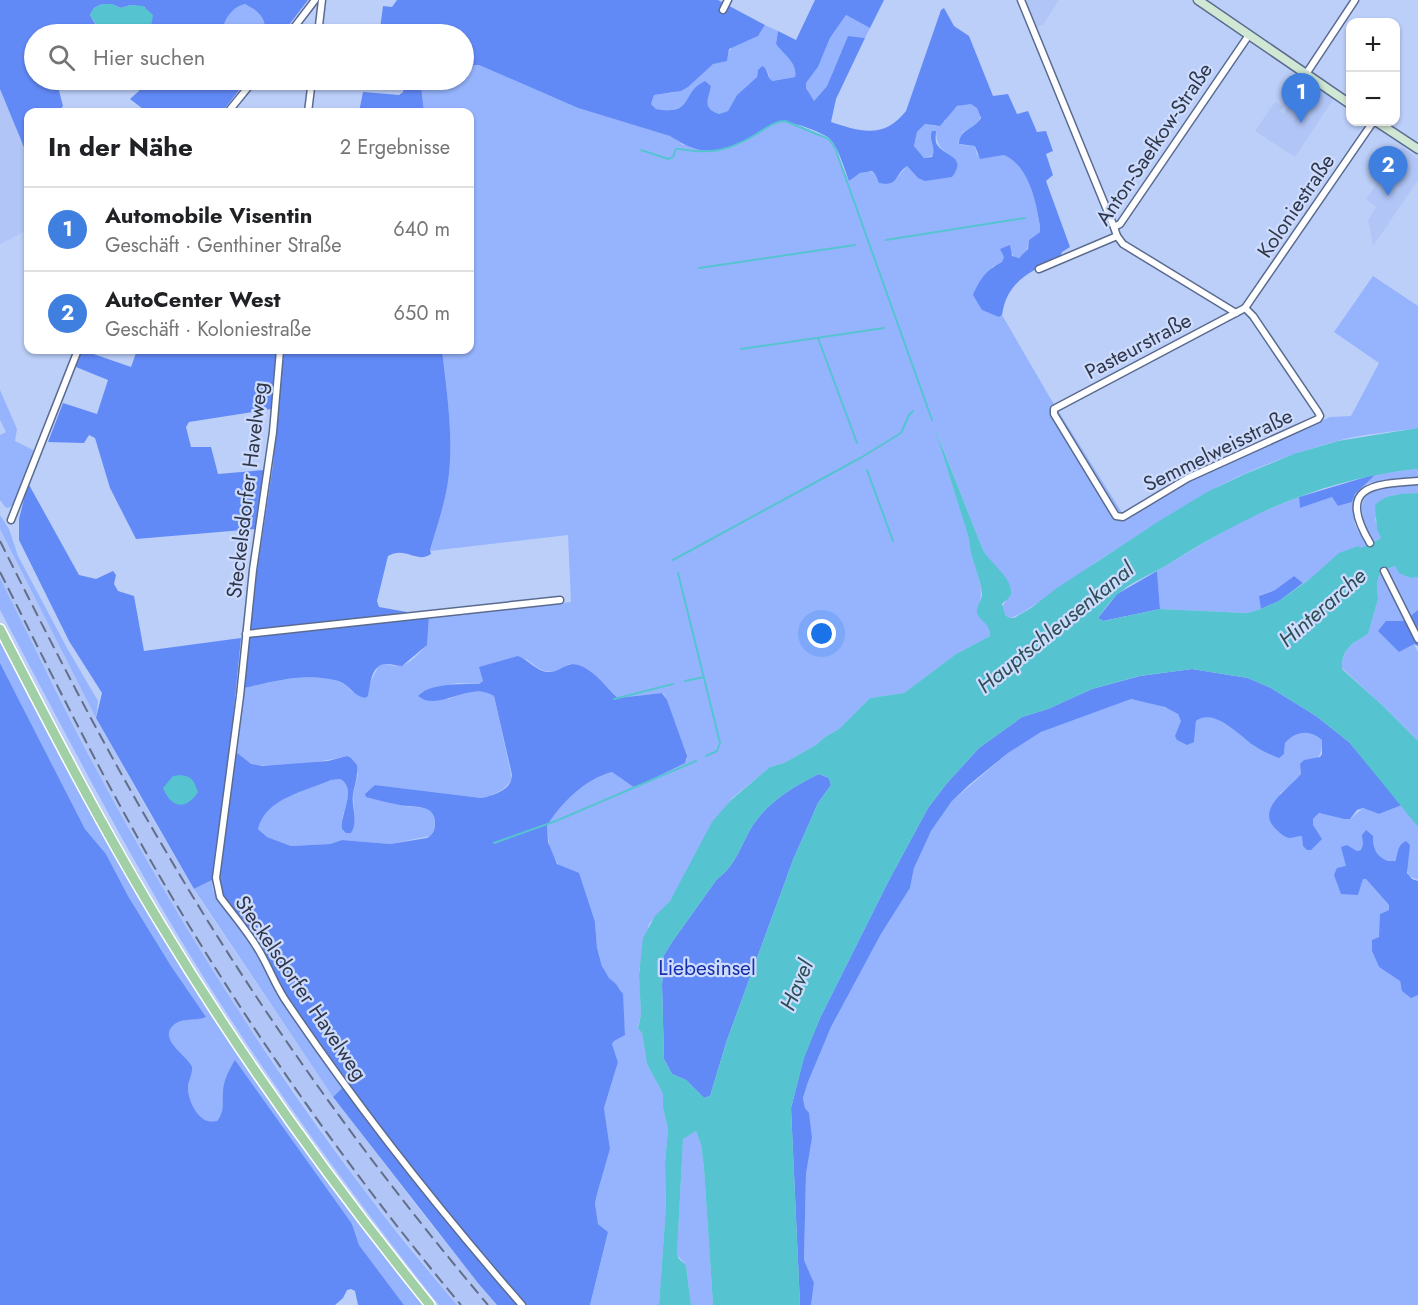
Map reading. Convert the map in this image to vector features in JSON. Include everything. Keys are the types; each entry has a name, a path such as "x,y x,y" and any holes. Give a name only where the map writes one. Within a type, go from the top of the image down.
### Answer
{"main road":[{"path":"1198,0 1346,101"},
{"path":"1381,126 1418,149"},
{"path":"0,629 98,815 199,985 303,1139 374,1235 430,1305"}],"street":[{"path":"297,24 315,0"},
{"path":"319,24 322,0"},
{"path":"723,10 728,0"},
{"path":"1021,0 1114,227"},
{"path":"1306,74 1355,0"},
{"name":"Anton-Saefkow-Straße","path":"1039,269 1118,236 1114,227 1119,224 1249,35"},
{"path":"231,108 246,90"},
{"path":"308,108 311,90"},
{"name":"Koloniestraße","path":"1245,308 1372,126"},
{"path":"1118,236 1123,244 1236,313 1245,308"},
{"name":"Semmelweisstraße","path":"1054,409 1054,414 1116,516 1119,517 1123,517 1188,478 1317,420 1320,416 1318,412 1253,316 1245,308"},
{"name":"Pasteurstraße","path":"1054,409 1236,313"},
{"path":"11,520 76,354"},
{"name":"Steckelsdorfer Havelweg","path":"280,354 273,432 216,878 220,897 261,954 288,1004 347,1087 414,1175 522,1305"},
{"path":"1370,543 1358,522 1357,501 1361,493 1378,485 1418,481"},
{"path":"1384,571 1418,639"},
{"path":"246,634 560,600"}],"shaded area":[{"path":"1026,0 1059,0 1043,25 1037,27"},
{"path":"245,4 259,13 265,24 224,24 229,15"},
{"path":"846,15 870,28 865,38 848,36 827,86 813,102 806,83 818,67 830,38"},
{"path":"765,25 778,31 776,44 792,63 795,77 771,81 767,70 762,66 758,70 757,77 737,95 728,111 719,114 713,112 708,106 711,86 705,81 692,91 686,102 677,109 656,109 651,104 654,95 673,93 686,88 708,67 728,58 734,46 752,39"},
{"path":"474,65 479,65 578,108 671,136 683,145 779,122 792,122 830,139 849,181 868,171 875,174 877,179 896,179 907,166 918,178 954,158 940,147 936,131 934,155 924,158 914,146 917,132 925,124 936,126 945,121 951,110 958,106 971,104 977,107 981,113 979,122 963,132 958,142 961,145 975,146 977,155 984,158 1004,155 1020,167 1030,186 1040,226 1040,232 1029,240 1024,254 1015,258 1011,253 1003,251 1002,262 992,267 998,317 1002,315 1049,396 1126,519 1184,483 1253,450 1330,417 1351,416 1379,363 1334,332 1373,276 1418,306 1418,428 1337,441 1286,457 1236,477 1164,519 1037,603 1009,618 1002,607 1011,593 1009,587 983,550 936,431 969,539 980,584 981,593 977,609 989,626 990,636 956,654 904,693 870,698 839,729 784,763 770,767 731,799 670,901 649,924 639,970 641,1015 638,1026 642,1033 647,1064 663,1094 663,1108 668,1129 665,1164 666,1206 659,1305 590,1305 608,1232 598,1224 595,1203 610,1149 604,1108 618,1062 612,1044 625,1034 621,990 604,971 597,948 595,922 564,869 553,856 547,826 559,809 575,793 602,775 612,772 632,786 687,760 664,694 618,698 590,671 569,664 556,670 546,671 526,659 482,677 483,681 479,684 457,683 421,692 418,696 449,699 465,692 488,692 494,696 512,779 499,792 481,798 375,785 402,805 429,810 434,818 434,828 430,836 390,844 342,840 330,844 291,846 267,837 258,829 262,818 269,810 287,797 331,780 340,779 345,783 348,797 342,818 355,822 353,795 358,774 347,756 299,764 259,766 247,762 236,752 244,688 285,680 317,677 343,684 352,692 370,683 379,665 403,665 418,654 427,644 429,616 571,602 568,535 430,551 447,488 449,471 449,419 442,354 474,354 474,108 424,108 421,90 474,90"},
{"path":"1308,79 1334,98 1295,157 1255,131 1275,102 1283,107 1280,111 1284,114"},
{"path":"0,89 24,147 24,232 0,244"},
{"path":"1402,147 1418,159 1418,180 1373,246 1368,220 1376,207 1366,199"},
{"path":"0,390 17,429 15,441 35,451 13,505 8,508 0,500 0,435 6,432 0,420"},
{"path":"1418,469 1418,477 1369,483 1361,488 1376,474"},
{"path":"1418,485 1418,493 1392,495 1375,519 1381,538 1372,542 1362,511 1363,501 1376,491"},
{"path":"1299,497 1300,508 1332,497 1338,506 1352,502 1355,525 1367,545 1303,583 1294,576 1275,590 1260,595 1261,609 1247,613 1160,609 1157,571 1239,522"},
{"path":"0,515 9,529 18,556 98,701 96,718 0,529"},
{"path":"0,529 96,718 202,903 333,1097 432,1226 497,1305 457,1305 361,1185 236,1008 170,900 101,778 0,578"},
{"path":"1395,566 1411,578 1418,577 1418,610 1404,621 1386,621 1414,644 1418,652 1418,741 1342,668 1346,651 1368,634 1378,599 1377,583 1380,572 1385,581 1390,579 1386,570"},
{"path":"0,578 102,780 222,985 311,1117 358,1181 457,1305 439,1305 434,1299 306,1129 216,997 115,825 0,610"},
{"path":"0,640 106,838 150,916 203,1000 294,1133 425,1305 404,1305 359,1245 352,1224 223,1092 223,1111 217,1121 204,1119 196,1112 188,1091 192,1067 173,1044 169,1033 171,1028 179,1022 205,1016 128,896 106,854 85,829 0,663"},
{"path":"1130,699 1158,705 1177,713 1181,719 1180,727 1194,742 1196,721 1205,717 1222,721 1257,748 1269,753 1284,754 1285,743 1298,734 1312,734 1322,740 1320,755 1300,764 1301,774 1295,782 1280,793 1289,838 1300,835 1321,839 1313,825 1313,819 1319,813 1350,819 1363,808 1379,814 1402,805 1418,827 1418,880 1409,876 1407,869 1396,858 1394,861 1389,861 1380,857 1375,850 1373,836 1363,844 1361,850 1357,851 1347,845 1358,895 1363,879 1366,879 1389,905 1389,910 1380,914 1381,931 1372,951 1379,967 1400,981 1401,987 1418,995 1418,1305 811,1305 814,1283 804,1260 806,1174 812,1138 803,1098 831,1027 881,934 910,888 914,868 931,831 952,801 1008,753 1041,732"},
{"path":"212,880 216,896 256,951 277,995 343,1087 333,1097 194,889"},
{"path":"696,1131 701,1145 704,1168 713,1305 691,1305 686,1265 677,1255 683,1138"}],"green space":[{"path":"0,0 308,0 290,24 264,24 258,13 245,4 236,8 224,24 142,24 145,7 131,5 121,8 102,4 94,8 90,15 95,24 24,24 24,90 59,90 63,106 61,108 24,108 24,147 0,89"},
{"path":"397,0 718,0 765,25 758,36 729,49 727,61 713,64 681,91 654,95 651,104 656,109 677,109 686,102 697,86 705,81 711,86 708,106 713,112 719,114 728,111 737,95 757,77 758,70 762,66 772,81 795,77 792,63 776,44 778,31 796,40 815,0 884,0 870,28 846,15 830,38 818,67 806,83 806,88 814,101 827,86 848,36 865,38 836,99 831,122 872,131 889,126 906,111 941,10 944,8 954,26 969,36 993,96 1008,94 1017,114 1028,111 1037,132 1046,131 1053,151 1046,154 1053,175 1046,181 1070,247 1062,252 1060,257 1031,272 1015,285 1009,293 1002,315 999,317 982,310 973,295 984,276 1002,262 1004,257 1000,249 1010,245 1012,256 1019,258 1028,249 1029,240 1040,232 1040,226 1030,186 1020,167 1004,155 980,159 975,146 959,144 964,132 981,118 977,108 971,104 957,106 940,126 925,124 917,132 914,146 924,158 932,157 934,150 931,134 932,131 936,131 938,146 957,161 952,177 925,181 918,178 907,166 890,183 879,183 872,171 860,173 849,181 833,143 821,133 797,124 779,122 732,146 712,151 693,148 670,136 578,108 479,65 474,65 474,24 381,24 383,6 392,7"},
{"path":"239,90 225,108 142,108 130,99 139,91"},
{"path":"403,90 421,90 424,108 360,108 363,92 399,95"},
{"path":"81,354 94,354 131,367 136,354 277,354 271,409 189,422 186,427 191,447 211,447 218,474 264,470 255,529 136,539 110,488 95,438 89,435 84,443 48,442 63,403 97,414 108,380 76,367"},
{"path":"284,354 442,354 450,454 447,488 430,550 431,554 426,557 400,553 388,556 377,601 379,607 429,616 427,645 402,666 387,664 378,667 374,671 368,696 365,698 338,681 315,677 291,678 244,688 249,625 273,465"},
{"path":"1376,474 1355,494 1352,502 1338,506 1332,497 1300,508 1299,497"},
{"path":"28,483 79,575 96,579 113,571 116,575 114,584 118,591 134,596 144,651 241,638 230,749 212,880 194,889 96,718 102,693 69,641 19,540 19,519"},
{"path":"1157,571 1160,609 1103,621 1098,618 1117,594"},
{"path":"1294,576 1303,583 1279,601 1261,609 1259,596 1275,590"},
{"path":"1418,610 1418,646 1414,644 1399,652 1378,631 1386,621 1404,621"},
{"path":"518,656 547,672 574,664 584,667 618,698 662,693 667,700 687,756 685,763 636,787 612,772 592,780 559,809 547,826 548,842 557,864 579,873 595,922 597,948 602,966 623,994 625,1035 612,1044 618,1062 604,1108 610,1149 595,1203 598,1224 608,1232 590,1305 497,1305 333,1097 348,1082 283,992 261,949 225,898 221,888 220,872 236,752 251,764 263,766 328,761 347,756 357,765 353,794 355,819 351,833 346,833 342,829 348,789 340,779 331,780 277,803 262,818 258,829 267,837 291,846 330,844 342,840 390,844 427,838 433,831 435,823 434,817 427,809 366,797 365,794 375,785 481,798 506,788 512,775 494,696 484,692 475,692 435,701 418,696 438,686 479,684 483,681 479,667"},
{"path":"0,663 85,829 106,854 128,896 206,1017 179,1022 171,1028 169,1033 173,1044 192,1067 188,1091 196,1112 209,1121 217,1121 220,1117 225,1080 235,1060 352,1224 359,1245 404,1305 358,1305 355,1291 351,1289 347,1290 343,1298 335,1305 0,1305"},
{"path":"1192,669 1248,678 1271,688 1316,716 1349,742 1402,805 1379,814 1363,808 1357,810 1350,819 1319,813 1313,819 1313,825 1322,839 1311,850 1307,850 1303,846 1302,836 1289,838 1284,836 1271,822 1269,815 1276,800 1301,774 1300,764 1304,760 1320,757 1322,740 1312,734 1298,734 1285,743 1284,754 1279,758 1256,747 1234,729 1211,717 1196,721 1194,742 1187,745 1177,740 1175,736 1181,721 1178,714 1165,707 1131,699 1041,732 1008,753 970,784 952,801 931,831 914,868 910,888 881,934 831,1027 808,1082 803,1098 805,1108 809,1113 812,1138 806,1174 804,1260 814,1283 811,1305 800,1305 791,1108 804,1057 820,1018 928,808 979,748 1022,717 1048,709 1092,689 1140,676"},
{"name":"Liebesinsel","path":"819,774 829,778 831,785 818,803 793,860 727,1040 710,1096 704,1098 686,1080 672,1074 664,1059 662,985 664,955 717,879 734,861 759,817 782,795"},
{"path":"1366,830 1373,836 1378,854 1388,861 1395,861 1399,847 1403,843 1406,841 1410,845 1407,873 1412,879 1418,881 1418,995 1411,998 1402,991 1400,981 1379,967 1372,951 1372,940 1379,937 1380,914 1389,910 1389,905 1366,879 1363,879 1358,895 1341,894 1334,875 1337,868 1346,866 1341,847 1347,845 1357,851 1361,850 1362,835"}],"water":[{"path":"102,4 112,4 121,8 131,5 143,6 153,15 152,24 96,24 90,15 94,8"},
{"path":"1418,428 1418,469 1383,474 1318,490 1256,515 1126,587 1098,618 1104,621 1160,609 1247,613 1261,609 1279,601 1311,578 1339,553 1358,546 1361,548 1381,538 1377,529 1375,505 1380,501 1395,495 1418,493 1418,577 1411,578 1399,573 1395,566 1380,572 1377,583 1378,599 1368,634 1349,647 1342,662 1342,669 1418,741 1418,827 1349,742 1316,716 1271,688 1248,678 1192,669 1139,676 1092,689 1048,709 1022,717 979,748 928,808 820,1018 804,1058 791,1108 800,1305 713,1305 704,1168 701,1145 696,1131 683,1139 677,1255 686,1265 691,1305 659,1305 666,1206 665,1164 668,1129 663,1108 663,1094 647,1064 642,1033 638,1028 641,1015 639,975 643,938 655,916 670,901 712,822 731,800 770,767 784,763 839,729 870,698 904,693 956,654 990,636 988,627 977,612 982,597 981,587 969,539 935,429 983,550 1005,576 1011,588 1009,598 1002,604 1005,615 1009,618 1014,618 1031,608 1057,588 1207,492 1294,454 1338,441","holes":["819,774 829,778 831,785 818,803 793,860 727,1040 710,1096 704,1098 686,1080 672,1074 664,1059 662,985 664,955 717,879 734,861 753,825 766,809 791,789"]},
{"path":"181,775 192,780 198,792 189,802 179,805 170,800 163,788 173,776"}],"waterway":[{"path":"641,150 668,159 673,157 676,149 718,150 735,145 781,121 829,139 835,148 932,420"},
{"path":"886,240 1025,218"},
{"path":"699,268 855,245"},
{"path":"741,349 884,328"},
{"path":"818,338 857,443"},
{"path":"673,560 862,457 901,433 913,411"},
{"path":"867,470 893,541"},
{"path":"678,573 720,743 717,751 706,756"},
{"path":"685,681 704,677"},
{"path":"614,699 673,684"},
{"path":"494,843 556,821 696,761"}],"railway":[{"path":"0,541 123,778 240,973 359,1143 488,1305"},
{"path":"0,572 128,821 219,974 295,1088 335,1143 461,1305"}],"place":[{"name":"Automobile Visentin","path":"1301,123"},
{"name":"AutoCenter West","path":"1388,196"}],"water label":[{"name":"Hinterarche","path":"1322,607"},
{"name":"Hauptschleusenkanal","path":"1055,627"},
{"name":"Havel","path":"796,985"}]}
